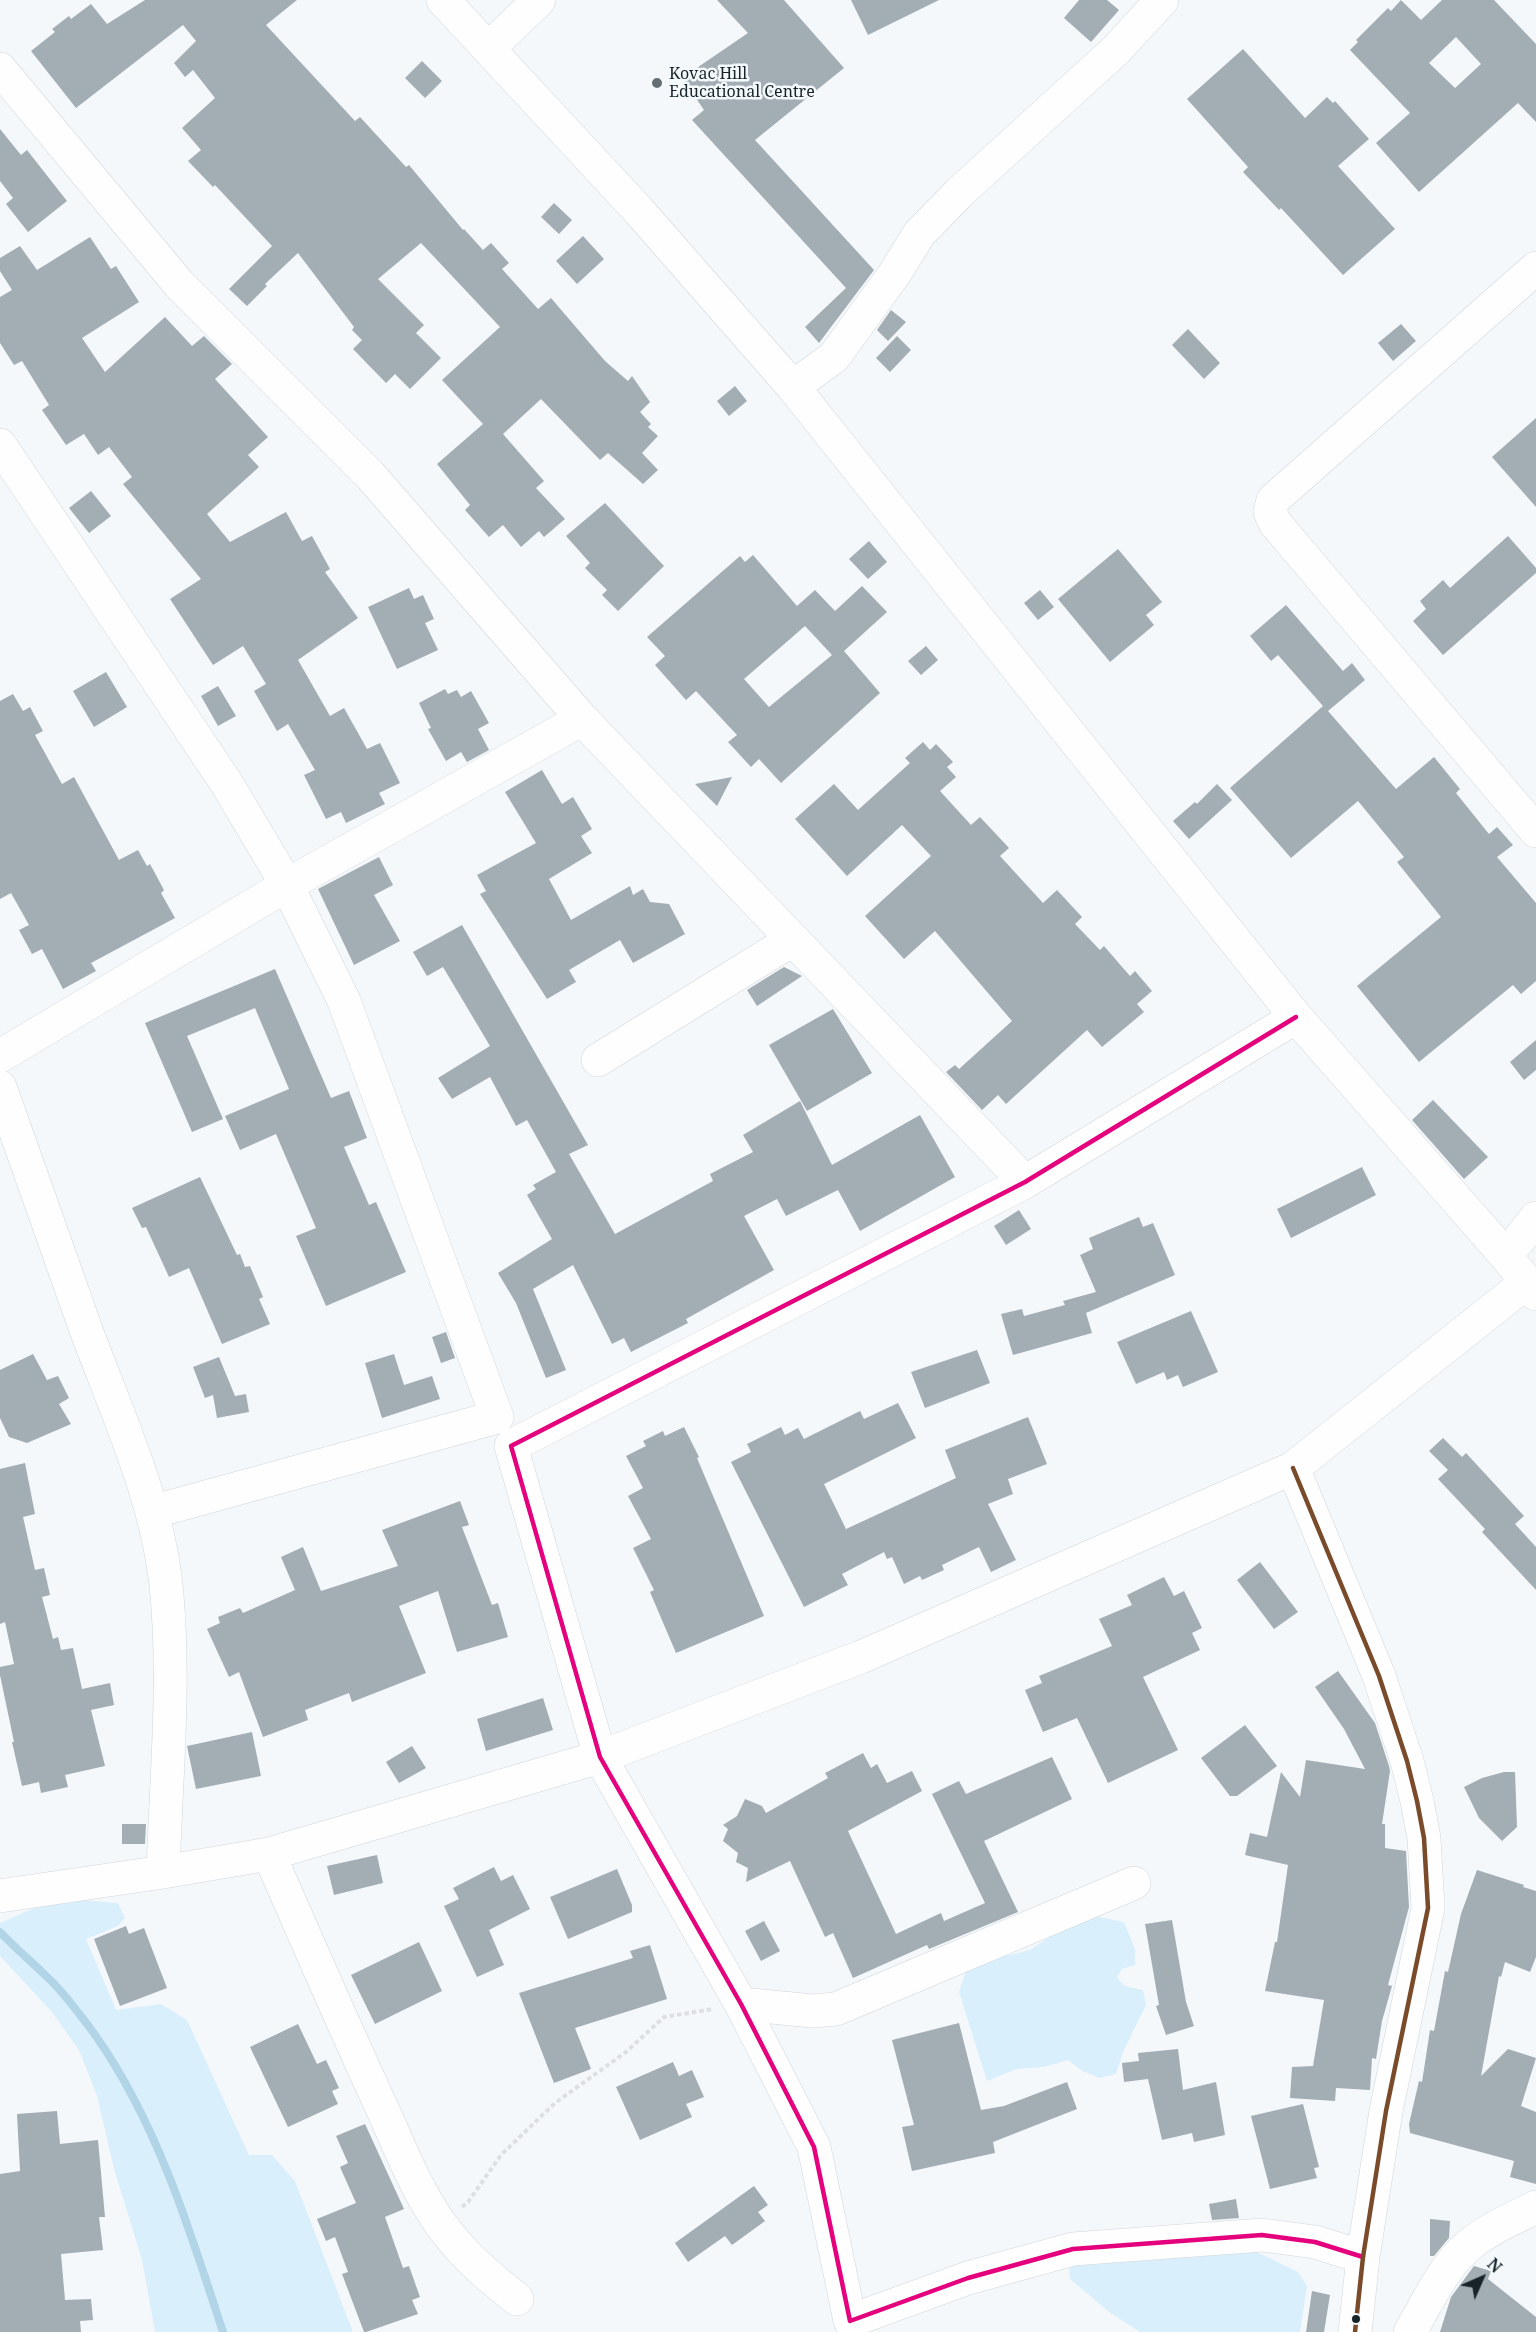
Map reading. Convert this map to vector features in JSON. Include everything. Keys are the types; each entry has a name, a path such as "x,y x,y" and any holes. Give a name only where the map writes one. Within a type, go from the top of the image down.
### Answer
{"street":[{"path":"0,1896 269,1854 600,1756 861,1657 1293,1468 1531,1288 1506,1256 1296,1017 793,387 639,211 443,0"},
{"path":"489,48 538,0"},
{"path":"793,387 834,357 895,273 919,234 960,192 1116,50 1162,0"},
{"path":"0,69 179,284 370,475 582,719 1025,1182"},
{"path":"1536,268 1273,500 1270,512 1275,523 1536,831"},
{"path":"0,445 227,784 287,885 344,1001 504,1432 600,1756 741,2004 814,2147 848,2327 968,2278 1073,2249 1262,2235 1315,2242 1363,2257"},
{"path":"0,1056 287,885 582,719"},
{"path":"598,1060 792,940"},
{"path":"152,1512 504,1432 1025,1182 1296,1017"},
{"path":"0,1087 86,1328 122,1420 152,1512 167,1594 169,1662 163,1872"},
{"path":"1506,1256 1536,1218"},
{"path":"1293,1468 1379,1676 1407,1761 1424,1839 1428,1908 1386,2111 1363,2257 1354,2332"},
{"path":"269,1854 339,2017 420,2189 441,2225 483,2272 517,2299"},
{"path":"741,2004 813,2011 836,2009 1134,1883"},
{"path":"1410,2332 1448,2269 1467,2247 1494,2228 1536,2207"}],"path":[{"path":"441,2225 468,2202 501,2155 555,2103 626,2052 664,2017 741,2004"}],"shaded area":[{"path":"70,1899 118,1903 125,1918 118,1926 86,1939 116,2010 161,2004 187,2020 249,2155 272,2155 295,2181 353,2332 155,2332 142,2260 114,2169 97,2096 79,2050 51,2011 0,1956 0,1923 39,1906"},
{"path":"1090,1915 1124,1922 1135,1949 1135,1965 1122,1969 1117,1977 1124,1986 1143,1990 1146,2005 1123,2052 1116,2074 1100,2078 1082,2071 1068,2060 1044,2067 1017,2069 987,2081 959,1992 966,1971 1005,1956 1030,1950"},
{"path":"1257,2252 1298,2272 1307,2286 1300,2332 1140,2332 1109,2312 1070,2279 1069,2258"}],"building":[{"path":"145,0 297,0 266,25 355,121 360,117 406,167 409,165 463,230 483,250 491,243 509,263 502,269 538,309 551,298 605,361 628,381 632,376 650,402 640,412 651,424 648,427 658,436 642,453 658,470 643,484 608,453 600,460 541,399 503,434 544,481 536,488 565,519 544,537 539,531 521,547 503,525 489,537 465,510 470,505 437,464 483,424 442,380 500,327 421,243 378,279 424,325 416,333 441,358 410,389 395,374 386,383 353,349 362,340 352,330 354,327 298,253 265,284 267,286 247,306 229,289 272,246 215,185 213,187 188,161 201,150 182,128 215,98 193,70 185,77 174,63 196,41 183,25 76,108 31,51 55,32 52,29 69,16 71,19 91,4 107,24"},
{"path":"717,0 784,0 844,68 755,140 874,270 819,343 805,327 846,288 692,120 704,110 682,78 748,33"},
{"path":"851,0 939,0 868,35"},
{"path":"1079,0 1107,0 1119,10 1091,42 1064,18"},
{"path":"1401,0 1421,20 1442,0 1494,0 1536,44 1536,122 1518,103 1419,192 1376,143 1410,113 1350,50 1358,42 1356,40 1388,8 1391,11","holes":["1456,37 1481,64 1455,88 1429,63"]},
{"path":"1243,49 1305,118 1327,97 1333,103 1335,101 1369,139 1338,166 1395,229 1343,275 1281,208 1279,210 1243,172 1248,167 1187,99"},
{"path":"422,61 442,81 425,98 405,78"},
{"path":"0,129 21,155 27,150 67,201 28,232 6,204 13,198 0,181"},
{"path":"554,203 572,220 559,234 541,217"},
{"path":"583,236 604,259 577,284 556,261"},
{"path":"90,237 111,269 116,266 139,302 82,338 105,372 165,317 192,346 204,336 232,364 215,379 268,437 248,455 259,467 207,514 230,542 286,512 302,541 312,536 330,569 325,572 358,618 298,660 330,716 344,708 367,749 380,743 400,783 379,793 385,804 346,823 341,812 326,819 304,775 315,770 288,724 277,731 254,691 266,684 243,646 213,665 170,599 201,579 123,484 132,477 109,447 98,455 84,434 66,445 42,410 49,405 22,361 14,365 0,343 0,297 12,290 0,271 0,258 20,246 37,270"},
{"path":"891,310 906,322 888,341 877,330"},
{"path":"1401,324 1416,341 1393,361 1378,343"},
{"path":"1188,329 1220,363 1204,379 1172,345"},
{"path":"897,336 911,350 890,372 876,358"},
{"path":"735,386 747,401 729,416 717,401"},
{"path":"1536,418 1536,507 1492,457"},
{"path":"91,491 111,516 89,533 69,508"},
{"path":"605,503 664,566 618,611 602,595 607,590 585,568 590,563 566,536"},
{"path":"1508,536 1536,568 1536,573 1443,655 1413,621 1426,609 1420,601 1443,580 1450,588"},
{"path":"869,541 887,562 868,579 849,559"},
{"path":"1118,549 1162,602 1146,615 1154,625 1110,662 1058,599"},
{"path":"753,555 797,606 815,590 835,611 862,586 887,612 844,651 880,693 781,783 759,759 751,767 728,742 737,735 696,691 686,700 655,665 665,656 647,637 740,556 745,562","holes":["805,626 832,655 769,707 744,679"]},
{"path":"409,588 414,599 423,595 434,619 425,623 438,650 397,669 368,607"},
{"path":"1040,590 1054,607 1038,620 1024,603"},
{"path":"1286,605 1343,671 1352,663 1365,680 1328,711 1396,789 1434,757 1460,789 1456,793 1489,834 1497,827 1513,845 1497,857 1536,903 1536,981 1521,994 1513,985 1419,1062 1357,986 1441,917 1397,862 1404,857 1358,801 1291,858 1230,788 1323,706 1278,655 1271,661 1250,636"},
{"path":"926,646 938,660 921,675 908,661"},
{"path":"106,672 127,707 94,727 73,691"},
{"path":"218,686 236,716 218,726 201,696"},
{"path":"445,689 448,694 457,690 461,697 471,691 489,723 478,729 489,750 467,762 461,752 446,761 428,729 431,728 419,703"},
{"path":"13,694 23,711 30,707 43,731 35,735 62,784 74,777 119,860 138,850 147,866 150,864 164,890 161,893 175,918 91,963 96,971 63,989 42,949 32,954 19,930 29,925 11,893 0,899 0,701"},
{"path":"923,742 930,750 936,744 953,762 947,767 956,777 940,791 971,825 980,817 1009,848 1000,856 1043,903 1057,890 1082,917 1075,924 1100,950 1104,946 1130,976 1135,971 1152,991 1137,1004 1144,1012 1102,1047 1087,1030 1006,1104 998,1095 982,1110 946,1072 955,1065 959,1069 1012,1021 935,931 904,959 865,916 931,856 902,825 847,876 795,819 834,784 858,810 910,763 905,758"},
{"path":"542,770 562,804 573,797 592,829 581,836 592,853 549,879 571,920 630,886 633,895 643,889 650,902 669,904 685,934 633,963 620,940 569,970 576,982 547,999 480,894 486,891 477,875 536,843 505,792"},
{"path":"732,777 717,806 695,784"},
{"path":"1217,784 1232,800 1189,839 1173,821 1195,802 1197,804"},
{"path":"379,857 393,885 374,895 400,941 354,965 318,889"},
{"path":"462,925 588,1145 569,1154 615,1234 713,1181 710,1174 753,1152 743,1135 800,1101 832,1165 920,1115 955,1177 860,1231 838,1190 786,1216 777,1199 744,1216 774,1270 686,1319 688,1323 631,1352 624,1338 612,1344 573,1265 533,1289 566,1370 546,1378 516,1303 498,1273 552,1239 527,1195 536,1189 533,1185 556,1172 527,1120 516,1126 490,1077 452,1099 438,1078 490,1046 443,967 427,976 413,952"},
{"path":"784,967 802,976 757,1006 747,990"},
{"path":"275,969 331,1098 349,1091 367,1138 344,1147 369,1205 376,1202 406,1272 326,1306 296,1236 316,1228 276,1134 240,1150 225,1116 289,1089 255,1008 187,1036 223,1119 192,1132 145,1023"},
{"path":"833,1009 872,1073 807,1111 769,1045"},
{"path":"1536,1040 1536,1070 1524,1080 1510,1062"},
{"path":"1433,1100 1488,1157 1464,1179 1412,1120"},
{"path":"1362,1167 1376,1195 1291,1238 1277,1209"},
{"path":"200,1177 237,1255 240,1254 245,1267 250,1266 263,1297 259,1299 270,1324 222,1344 189,1268 169,1277 146,1227 142,1228 132,1208"},
{"path":"1019,1210 1031,1229 1006,1245 994,1226"},
{"path":"1139,1217 1143,1227 1153,1223 1175,1275 1086,1313 1092,1333 1013,1355 1001,1314 1022,1309 1024,1316 1065,1305 1063,1301 1096,1292 1080,1255 1093,1249 1089,1238"},
{"path":"1191,1311 1218,1372 1183,1387 1178,1375 1167,1380 1164,1372 1136,1384 1117,1342"},
{"path":"446,1332 455,1358 441,1363 432,1337"},
{"path":"977,1350 990,1383 925,1408 911,1372"},
{"path":"33,1354 47,1380 58,1376 69,1398 59,1404 71,1424 27,1443 9,1437 0,1418 0,1370"},
{"path":"394,1354 404,1385 432,1376 440,1399 382,1418 365,1363"},
{"path":"219,1357 235,1396 246,1394 249,1412 217,1418 213,1395 205,1398 193,1367"},
{"path":"898,1403 916,1438 824,1484 846,1529 956,1478 945,1450 1028,1417 1047,1464 1008,1479 1013,1494 988,1504 1016,1560 991,1572 979,1547 942,1565 944,1570 922,1580 920,1576 904,1584 892,1557 887,1559 884,1552 842,1574 848,1585 804,1607 731,1462 751,1452 747,1444 781,1427 785,1435 798,1428 804,1439 860,1411 864,1419"},
{"path":"684,1427 699,1457 697,1458 764,1616 676,1653 650,1592 654,1590 633,1548 651,1539 628,1496 643,1488 626,1456 646,1446 643,1441 663,1431 665,1436"},
{"path":"1443,1438 1462,1457 1466,1453 1524,1516 1515,1524 1536,1547 1536,1590 1482,1532 1485,1529 1438,1479 1448,1470 1429,1451"},
{"path":"25,1463 35,1514 23,1517 35,1570 44,1568 50,1595 42,1597 53,1639 58,1637 61,1650 73,1648 82,1689 110,1683 114,1705 91,1710 105,1766 65,1775 68,1787 41,1793 39,1782 22,1786 0,1675 0,1667 14,1664 5,1622 0,1624 0,1469"},
{"path":"460,1501 469,1525 462,1527 492,1605 498,1603 508,1637 457,1652 438,1591 399,1606 426,1673 352,1702 349,1693 305,1710 308,1720 263,1737 239,1672 229,1677 207,1629 220,1623 218,1617 240,1608 243,1613 295,1590 281,1557 303,1547 321,1591 398,1566 382,1530"},
{"path":"1260,1562 1298,1612 1274,1629 1237,1580"},
{"path":"1164,1577 1174,1596 1184,1591 1202,1628 1192,1633 1200,1650 1143,1677 1178,1750 1108,1783 1077,1718 1043,1732 1025,1690 1042,1683 1039,1676 1112,1646 1099,1619 1132,1605 1127,1595"},
{"path":"1338,1671 1375,1723 1389,1766 1382,1824 1385,1824 1385,1848 1406,1851 1409,1907 1388,1985 1392,1986 1382,2021 1376,2059 1372,2058 1370,2090 1336,2088 1335,2101 1290,2098 1292,2067 1313,2066 1324,2000 1265,1991 1275,1942 1277,1942 1288,1865 1245,1855 1250,1833 1267,1837 1281,1772 1300,1797 1306,1760 1365,1769 1344,1729 1315,1687"},
{"path":"543,1698 553,1730 486,1751 477,1719"},
{"path":"1245,1725 1277,1766 1237,1796 1230,1796 1201,1758"},
{"path":"252,1732 261,1776 196,1789 187,1746"},
{"path":"412,1746 426,1768 399,1783 386,1762"},
{"path":"863,1753 871,1768 877,1764 887,1783 912,1771 922,1791 848,1831 896,1934 941,1913 944,1921 985,1903 932,1794 959,1781 966,1794 1052,1757 1072,1799 984,1841 1018,1912 929,1949 927,1945 853,1978 833,1933 825,1937 790,1861 746,1882 748,1868 736,1862 738,1853 723,1841 728,1829 723,1825 737,1816 745,1799 762,1806 766,1813 828,1778 825,1773"},
{"path":"1504,1772 1515,1772 1517,1827 1502,1841 1479,1818 1464,1787 1482,1778"},
{"path":"122,1824 146,1824 145,1844 122,1844"},
{"path":"377,1855 383,1883 334,1895 327,1866"},
{"path":"494,1867 501,1881 513,1875 530,1909 489,1930 504,1965 477,1977 444,1906 459,1899 453,1888"},
{"path":"617,1869 632,1905 632,1912 568,1939 550,1897"},
{"path":"1477,1870 1536,1891 1536,1957 1530,1972 1505,1962 1501,1977 1499,1976 1481,2076 1508,2049 1536,2058 1521,2106 1536,2112 1536,2184 1510,2177 1514,2161 1410,2133 1409,2124 1419,2081 1422,2082 1430,2030 1434,2031 1445,1971 1448,1972 1461,1914"},
{"path":"1172,1920 1186,2002 1194,2026 1166,2035 1156,2006 1159,2005 1145,1924"},
{"path":"764,1921 780,1951 761,1961 745,1931"},
{"path":"126,1926 129,1934 144,1928 167,1988 120,2006 94,1939"},
{"path":"419,1942 442,1991 375,2024 351,1975"},
{"path":"650,1945 667,1999 575,2028 591,2069 554,2083 519,1993 633,1958 630,1951"},
{"path":"959,2023 981,2110 1004,2106 1067,2082 1077,2109 993,2142 995,2153 912,2171 902,2127 914,2125 892,2040"},
{"path":"298,2024 317,2064 326,2060 339,2088 332,2091 338,2104 288,2127 250,2047"},
{"path":"1178,2049 1183,2090 1216,2082 1225,2135 1194,2142 1192,2133 1162,2140 1148,2079 1124,2082 1122,2063 1139,2061 1138,2053"},
{"path":"673,2062 679,2076 692,2070 704,2097 686,2104 692,2117 640,2140 616,2087"},
{"path":"1303,2104 1319,2167 1314,2168 1317,2178 1270,2189 1251,2116"},
{"path":"57,2111 60,2144 98,2140 105,2217 99,2217 103,2250 61,2254 65,2300 91,2299 93,2320 80,2321 81,2332 0,2332 0,2174 20,2171 17,2114"},
{"path":"365,2124 404,2209 385,2217 403,2268 409,2266 420,2297 412,2300 418,2314 364,2332 342,2274 348,2272 335,2237 326,2241 317,2219 356,2203 340,2167 348,2163 336,2136"},
{"path":"754,2186 768,2205 758,2212 765,2221 732,2245 725,2236 688,2262 675,2243"},
{"path":"1236,2199 1239,2218 1212,2220 1209,2204"},
{"path":"1430,2219 1450,2221 1449,2238 1434,2256 1430,2256"},
{"path":"1474,2266 1491,2271 1488,2279 1536,2317 1536,2332 1440,2332 1451,2297"},
{"path":"1312,2291 1330,2295 1324,2332 1306,2332"}],"waterway":[{"path":"0,1932 53,1982 98,2039 120,2073 139,2108 171,2181 223,2332"}],"transit line":[{"path":"1296,1017 1025,1182 511,1446 600,1757 741,2004 814,2147 850,2321 968,2278 1073,2249 1262,2235 1315,2242 1363,2257"},
{"path":"1293,1468 1379,1676 1407,1761 1424,1838 1428,1908 1386,2111 1363,2257 1355,2332"}],"place":[{"name":"Kovac Hill Educational Centre","path":"657,83"}]}
